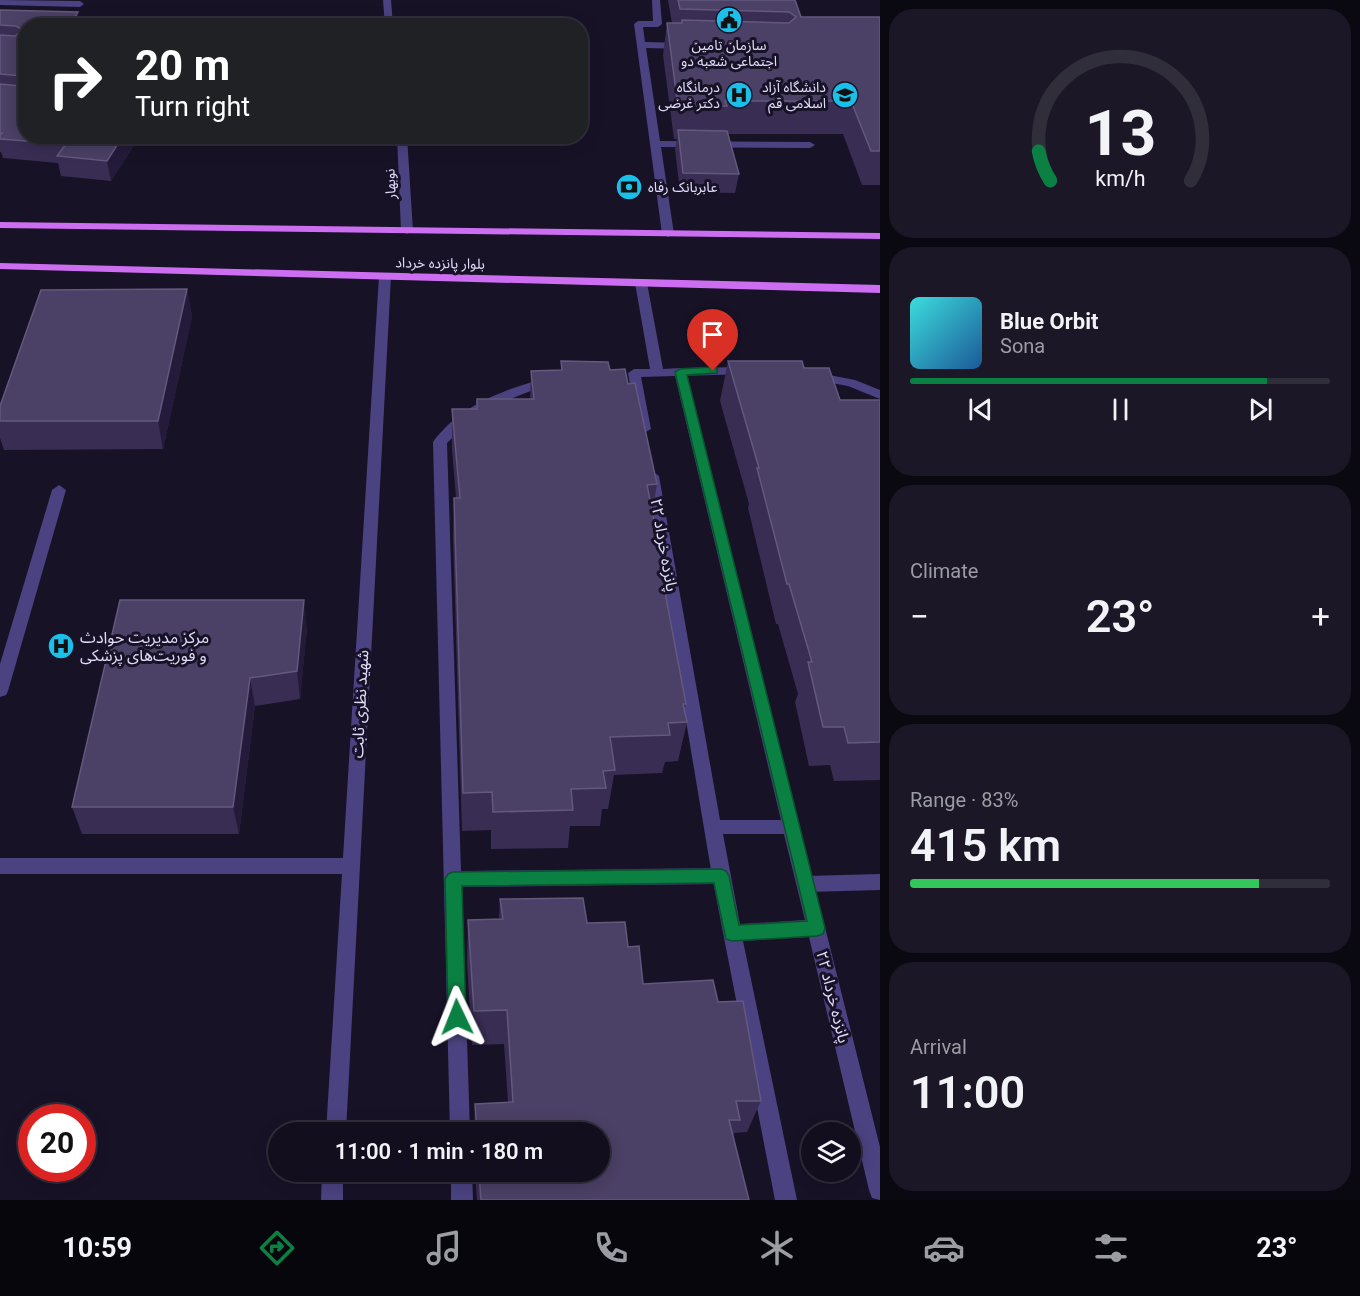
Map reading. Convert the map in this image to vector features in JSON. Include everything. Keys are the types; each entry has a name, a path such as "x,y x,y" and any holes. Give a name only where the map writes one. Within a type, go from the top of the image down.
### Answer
{"main road":[{"name":"بلوار پانزده خرداد","path":"0,225 880,236"},
{"name":"بلوار پانزده خرداد","path":"0,266 880,289"}],"street":[{"path":"387,0 388,18"},
{"path":"656,0 658,24 638,24 668,234"},
{"path":"0,2 80,4"},
{"path":"641,45 700,47"},
{"name":"نوبهار","path":"402,144 407,231"},
{"path":"655,144 810,145"},
{"name":"شهید نظری ثابت","path":"337,1122 385,276"},
{"path":"641,283 657,372"},
{"name":"پانزده خرداد ۲۲","path":"680,372 880,1190"},
{"path":"615,374 759,372"},
{"name":"پانزده خرداد ۲۲","path":"634,373 721,876 786,1200"},
{"path":"798,374 850,383 880,395"},
{"path":"460,1122 440,442 459,422 485,404 512,392 566,379"},
{"path":"0,691 59,490"},
{"path":"713,827 793,827"},
{"path":"0,866 350,866"},
{"path":"453,879 721,876"},
{"path":"806,884 880,882"},
{"path":"732,933 817,928"},
{"path":"332,1200 333,1182"},
{"path":"462,1182 462,1200"}],"building":[{"path":"678,0 795,0 801,17 880,17 880,151 871,151 851,101 725,101 727,106 678,106 667,23 682,23 682,20 789,23 796,17 789,12 680,9"},
{"path":"0,10 78,12 75,18 18,18 18,27 0,25"},
{"path":"18,34 18,76 0,74 0,35 15,36"},
{"path":"0,84 18,86 18,140 0,139 2,133 0,133"},
{"path":"678,130 727,131 739,174 683,173"},
{"path":"66,144 118,144 107,161 57,156"},
{"path":"187,289 158,421 0,421 0,406 41,290"},
{"path":"561,361 608,362 610,370 625,369 628,384 635,383 657,484 647,485 667,587 664,587 686,704 683,704 687,722 668,723 670,735 610,737 615,770 603,771 606,788 571,789 573,810 493,812 492,792 463,793 454,498 460,498 452,409 477,409 477,399 534,399 531,371 562,370"},
{"path":"728,361 802,361 804,368 829,368 840,400 880,400 880,742 848,743 844,727 823,727 808,662 812,662 789,584 787,584 757,468 759,468"},
{"path":"120,600 304,600 297,671 250,678 233,807 72,807"},
{"path":"583,898 587,923 625,922 628,947 639,946 643,984 713,980 718,1002 743,1001 761,1101 736,1101 740,1120 729,1120 749,1200 481,1200 480,1182 610,1182 610,1122 476,1122 475,1104 513,1102 507,1010 474,1011 468,920 503,919 500,899"}],"place":[{"name":"سازمان تامین اجتماعی شعبه دو","path":"729,20"},
{"name":"درمانگاه دکتر غرضی","path":"739,95"},
{"name":"دانشگاه آزاد اسلامی قم","path":"845,95"},
{"name":"عابربانک رفاه","path":"629,187"},
{"name":"مرکز مدیریت حوادث و فوریت‌های پزشکی","path":"61,646"}],"route":[{"path":"457,1017 453,879 721,876 732,933 817,928 680,372 713,371"}]}
